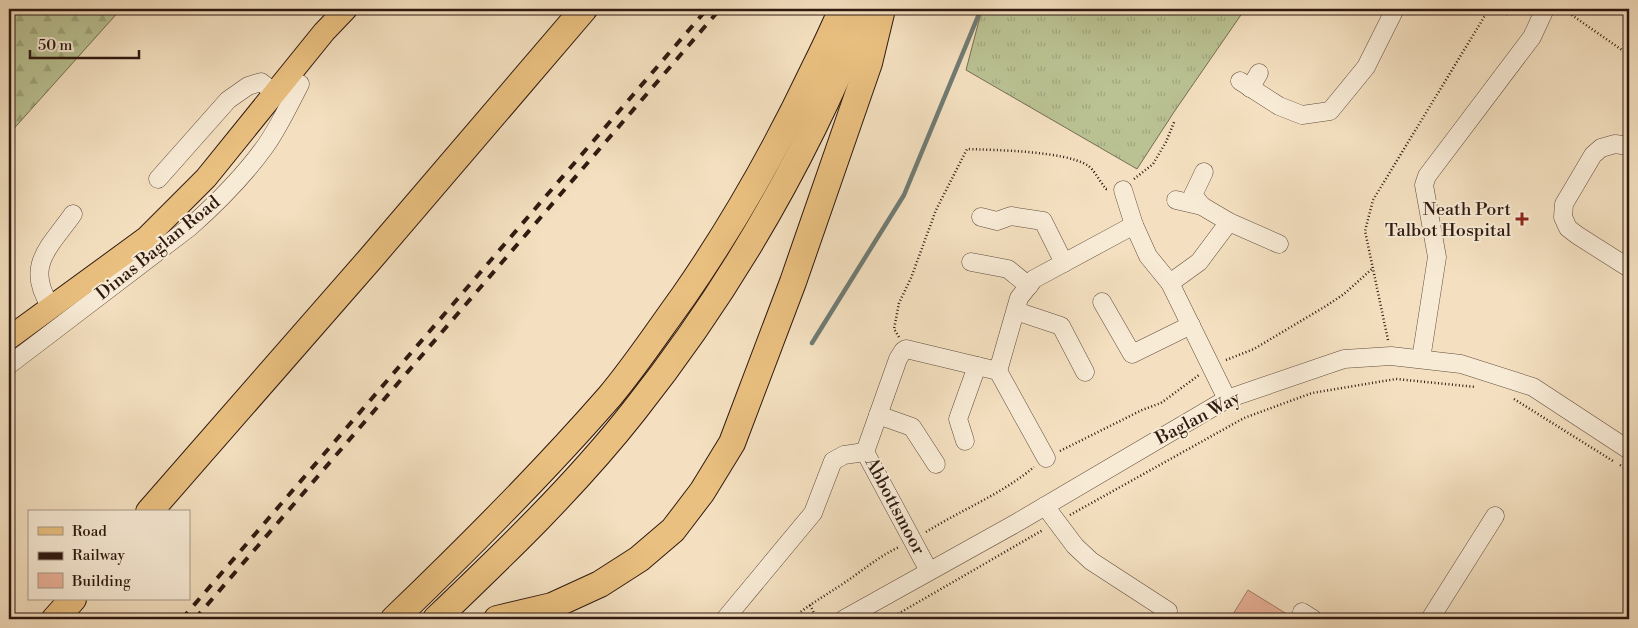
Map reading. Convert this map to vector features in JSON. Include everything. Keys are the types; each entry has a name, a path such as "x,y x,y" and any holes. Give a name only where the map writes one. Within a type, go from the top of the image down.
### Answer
{"highway":[{"path":"151,510 584,9"},
{"path":"394,619 554,459 611,394 663,325 714,251 760,177 796,107 842,9"},
{"path":"436,619 514,544 576,478 634,411 686,341 735,267 780,190 817,118 866,9"},
{"path":"497,619 552,606 600,584 639,559 673,530 702,492 732,443 793,282 870,63 882,9"},
{"path":"55,619 72,600"}],"main road":[{"name":"Dinas Baglan Road","path":"9,338 146,238 206,178 324,32 346,9"}],"street":[{"path":"1249,81 1279,106 1302,115 1330,111 1366,67 1395,9"},
{"path":"1421,359 1437,257 1424,186 1426,176 1532,37 1545,9"},
{"path":"158,179 228,100 248,86 261,82 275,93"},
{"name":"Dinas Baglan Road","path":"9,365 190,227 210,209 236,183 265,146 300,84"},
{"path":"1629,146 1615,144 1602,148 1592,155 1564,204 1563,217 1568,228 1577,235 1629,268"},
{"path":"1204,172 1193,196 1202,206 1229,222 1279,244"},
{"path":"1123,190 1134,225 1148,256 1170,283 1226,399"},
{"path":"1176,200 1202,206"},
{"path":"51,307 40,286 38,273 40,264 44,255 73,214"},
{"path":"982,217 997,221 1011,216 1043,221 1064,263"},
{"path":"1170,283 1200,262 1229,222"},
{"path":"1046,458 998,372 1020,298 1034,279 1134,225"},
{"path":"971,262 1008,269 1028,286"},
{"path":"1102,302 1132,354 1191,324"},
{"path":"1016,311 1061,326 1085,372"},
{"name":"Abbottsmoor","path":"929,571 865,452 898,359 906,349 998,372"},
{"name":"Baglan Way","path":"855,617 929,571 1045,506 1226,399 1344,359 1391,356 1461,364 1534,386 1629,450"},
{"path":"965,441 958,419 977,366"},
{"path":"878,415 912,427 936,464"},
{"path":"725,619 813,513 833,461 844,455 865,452"},
{"path":"1045,506 1075,546 1091,561 1168,611"},
{"path":"1430,619 1495,516"}],"path":[{"path":"1505,9 1504,14 1509,15 1516,9"},
{"path":"1563,9 1629,55"},
{"path":"1123,190 1153,164 1166,142 1175,120"},
{"path":"798,614 882,555 913,541 956,514 1023,477 1046,458 1142,410 1161,403 1211,366 1254,349 1326,306 1344,294 1373,268"},
{"path":"889,619 1057,522 1244,418 1312,393 1396,379 1474,386 1482,389"},
{"path":"1506,396 1514,398 1629,470"},
{"path":"810,604 817,619"}],"green space":[{"path":"9,9 121,9 9,134"},
{"path":"982,9 1245,9 1137,169 966,70"}],"building":[{"path":"1248,590 1295,619 1230,619"}],"waterway":[{"path":"812,343 904,195 981,9"}],"railway":[{"path":"182,619 707,9"},
{"path":"195,619 720,9"}],"place":[{"name":"Neath Port Talbot Hospital","path":"1522,219"}]}
